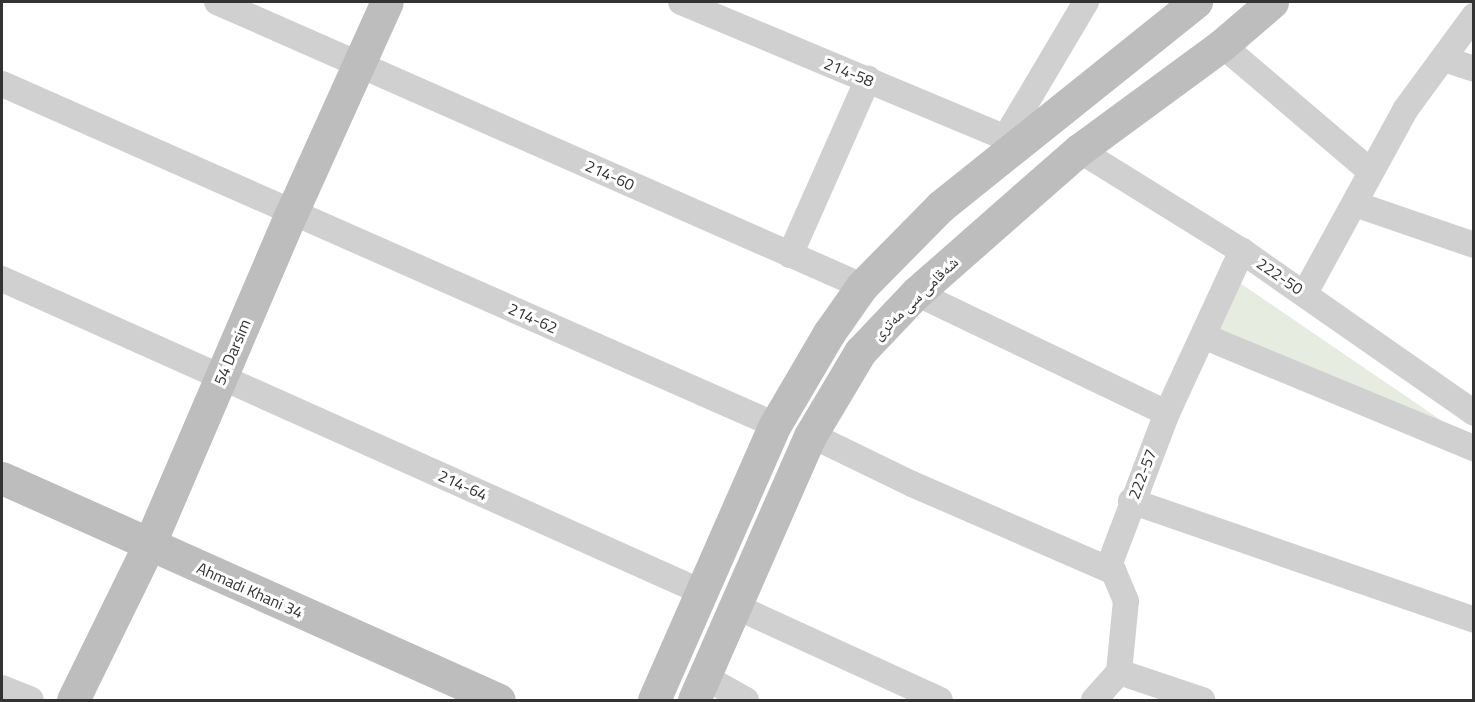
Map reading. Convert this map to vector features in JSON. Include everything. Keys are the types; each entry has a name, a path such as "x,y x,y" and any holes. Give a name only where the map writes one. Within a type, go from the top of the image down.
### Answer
{"main road":[{"name":"54 Darsim","path":"74,700 149,545 292,212 387,2"},
{"path":"654,700 704,593 775,425 829,333 862,286 1011,139 1196,2"},
{"name":"شەقامی سی مەتری","path":"699,689 811,435 860,352 916,293 1079,150 1222,45 1272,2"},
{"path":"941,206 955,233 973,242"},
{"name":"Ahmadi Khani 34","path":"2,478 499,700"}],"street":[{"name":"214-60","path":"216,2 862,286"},
{"name":"214-58","path":"681,2 714,9 867,79 1011,139"},
{"path":"1011,139 1086,2"},
{"path":"1305,293 1405,110 1473,16"},
{"path":"1222,45 1370,171"},
{"path":"1444,59 1473,69"},
{"path":"790,255 867,79"},
{"name":"214-62","path":"2,84 775,425"},
{"name":"222-50","path":"1079,150 1242,251 1305,293 1473,413"},
{"path":"1355,204 1473,244"},
{"name":"222-57","path":"1119,672 1126,601 1110,563 1131,501 1167,413 1242,251"},
{"name":"214-64","path":"2,279 704,593"},
{"path":"916,293 1167,413"},
{"path":"1203,336 1473,448"},
{"path":"811,435 912,484 1114,572"},
{"path":"1131,501 1473,620"},
{"path":"737,607 940,700"},
{"path":"1094,700 1119,672 1202,700"},
{"path":"2,688 31,700"},
{"path":"699,689 746,700"}],"shaded area":[{"path":"1237,281 1473,442 1210,348"}]}
